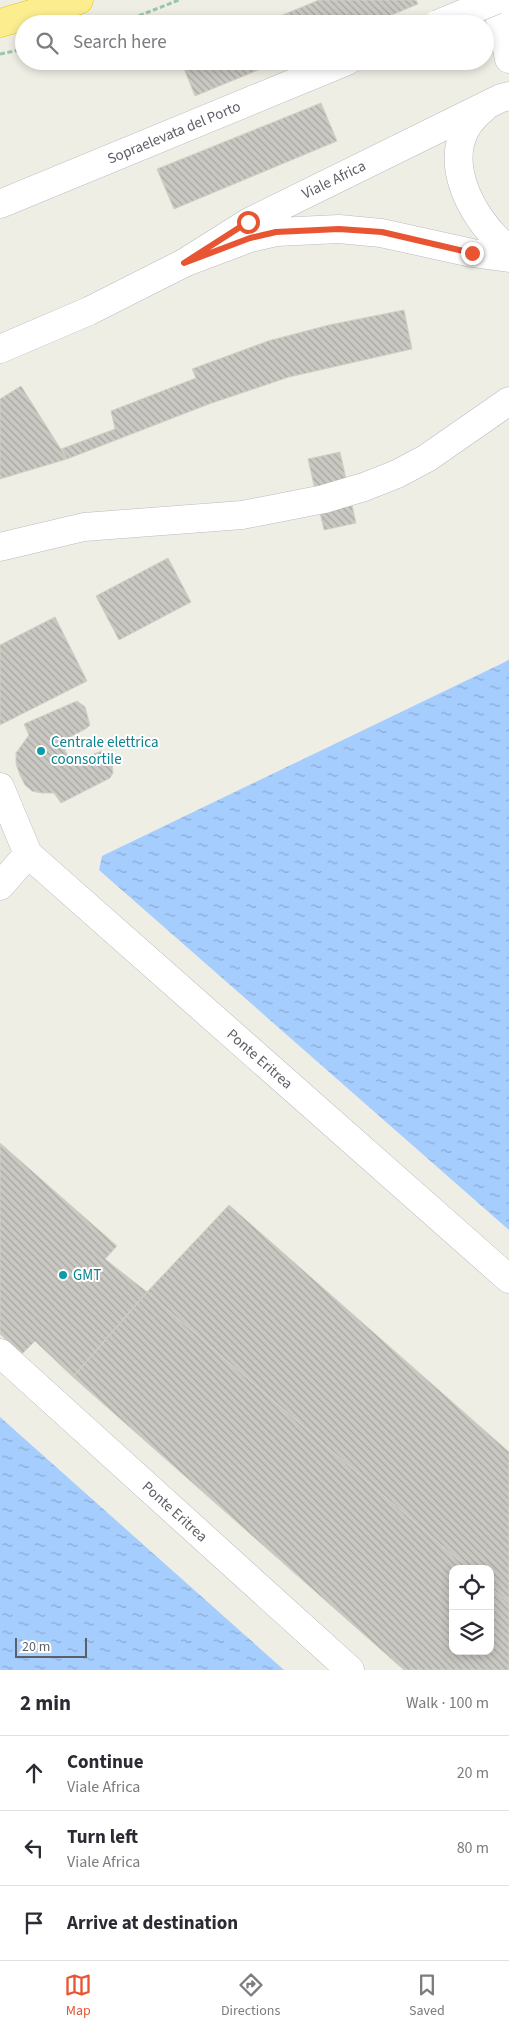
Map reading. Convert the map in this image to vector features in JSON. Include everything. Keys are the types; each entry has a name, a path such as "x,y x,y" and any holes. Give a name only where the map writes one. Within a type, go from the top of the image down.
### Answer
{"highway":[{"path":"27,15 79,0"},
{"path":"0,23 15,19"}],"street":[{"path":"459,15 495,0 509,59"},
{"name":"Sopraelevata del Porto","path":"0,204 325,70"},
{"path":"503,93 474,116 465,129 458,158 465,193 473,210 482,225 509,250"},
{"name":"Viale Africa","path":"0,349 89,311 184,263 248,222 503,93"},
{"path":"473,210 483,219 509,226"},
{"name":"Viale Africa","path":"184,263 250,238 276,232 339,229 382,232 472,253 509,258"},
{"path":"0,547 84,527 242,515 324,499 364,488 397,474 427,458 509,401"},
{"name":"Ponte Eritrea","path":"0,787 16,844 509,1279"},
{"path":"4,881 16,844"},
{"name":"Ponte Eritrea","path":"0,1353 350,1670"}],"path":[{"path":"141,15 179,0"},
{"path":"0,54 15,51"}],"water":[{"path":"509,660 509,1230 99,870 102,856"},
{"path":"0,1417 284,1670 0,1670"}],"building":[{"path":"319,0 416,0 418,4 392,15 283,15"},
{"path":"185,70 258,70 195,96"},
{"path":"321,103 337,141 174,209 157,169"},
{"path":"404,310 412,349 289,377 209,404 67,459 61,449 115,429 111,411 196,378 192,369 268,341 329,325"},
{"path":"21,386 67,459 0,479 0,399"},
{"path":"340,452 356,523 324,530 308,459"},
{"path":"168,558 191,602 119,640 96,596"},
{"path":"55,617 87,681 0,725 0,645"},
{"name":"Centrale elettrica coonsortile","path":"77,701 85,707 90,725 61,742 71,762 102,751 112,764 113,773 110,778 61,803 54,793 32,791 25,785 16,764 16,753 29,735 24,724"},
{"name":"GMT","path":"0,1143 117,1246 105,1259 147,1292 73,1377 35,1341 22,1354 0,1334"},
{"path":"229,1205 509,1452 509,1603 494,1590 494,1565 464,1565 147,1292"},
{"path":"147,1292 464,1565 449,1565 449,1655 494,1655 494,1590 509,1603 509,1670 404,1670 73,1377"}],"place":[{"name":"Centrale elettrica coonsortile","path":"41,751"},
{"name":"GMT","path":"63,1275"}],"route":[{"path":"248,222 184,263 250,238 276,232 339,229 382,232 472,253"}]}
